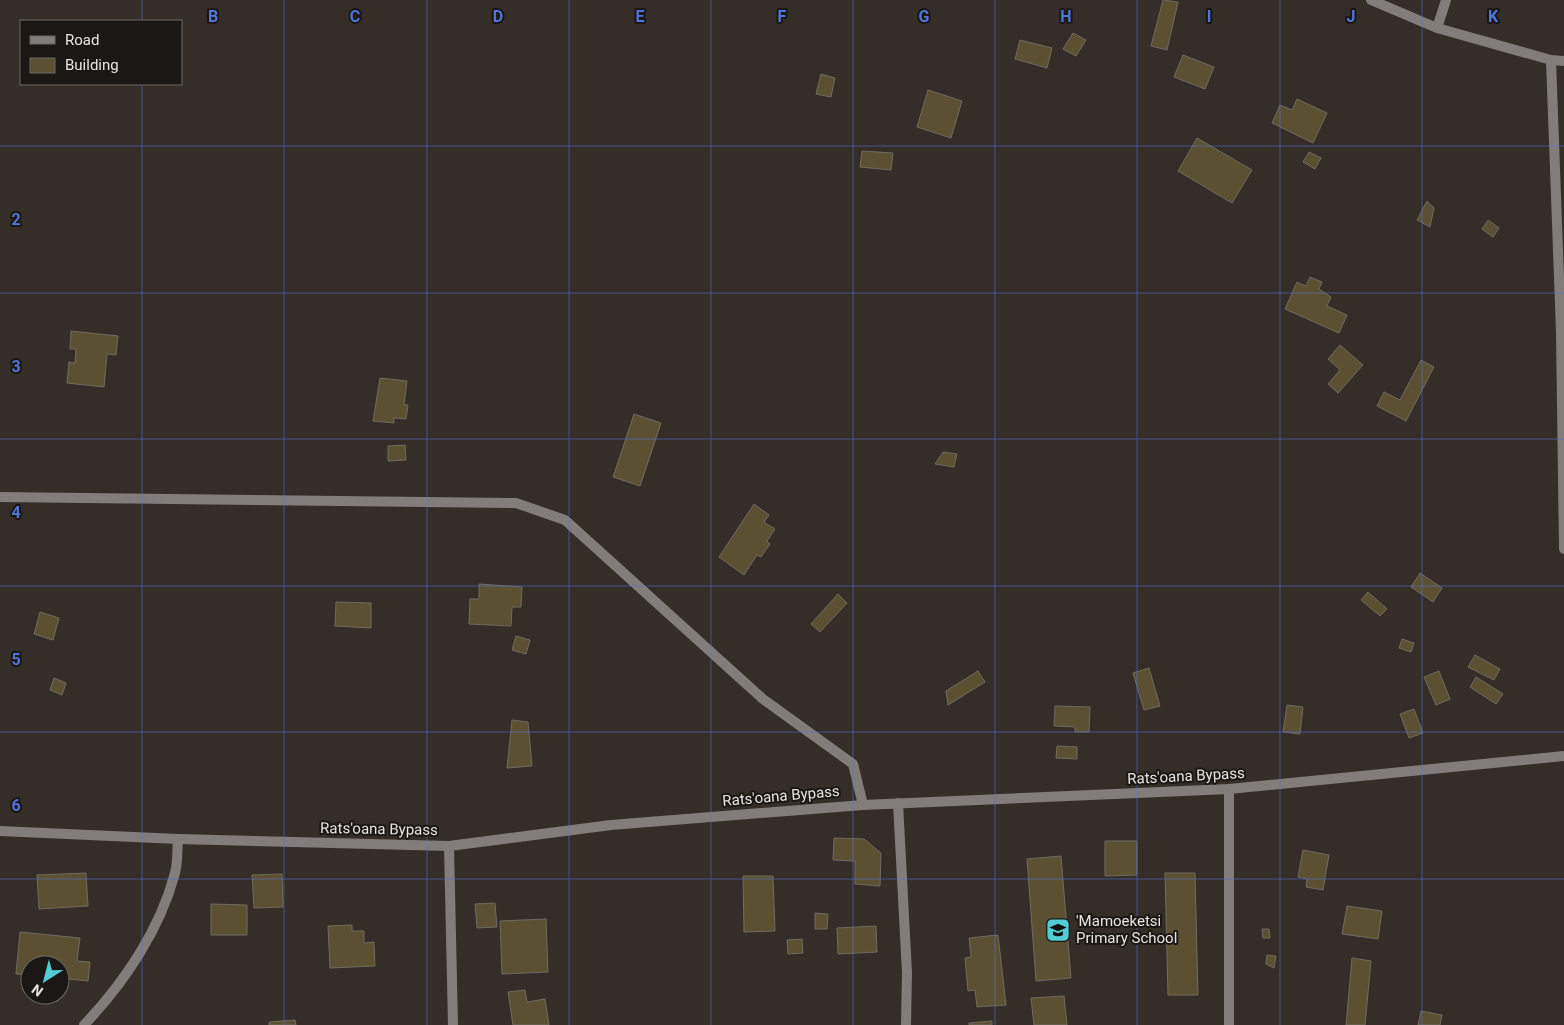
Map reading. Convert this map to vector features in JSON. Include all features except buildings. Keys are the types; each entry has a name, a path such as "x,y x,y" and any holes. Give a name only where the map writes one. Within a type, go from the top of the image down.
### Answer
{"street":[{"path":"1371,0 1437,28 1551,60 1564,61"},
{"path":"1437,28 1446,0"},
{"path":"1551,60 1561,332 1564,549"},
{"path":"0,497 516,503 566,520 764,699 853,764 863,805"},
{"name":"Rats'oana Bypass","path":"0,831 178,839 449,846 611,825 863,805 1229,790 1564,756"},
{"path":"1229,790 1229,1025"},
{"path":"898,804 907,973 906,1025"},
{"path":"84,1025 111,997 144,946 162,910 176,872 178,839"},
{"path":"449,846 452,1025"}],"place":[{"name":"'Mamoeketsi Primary School","path":"1058,930"}]}
